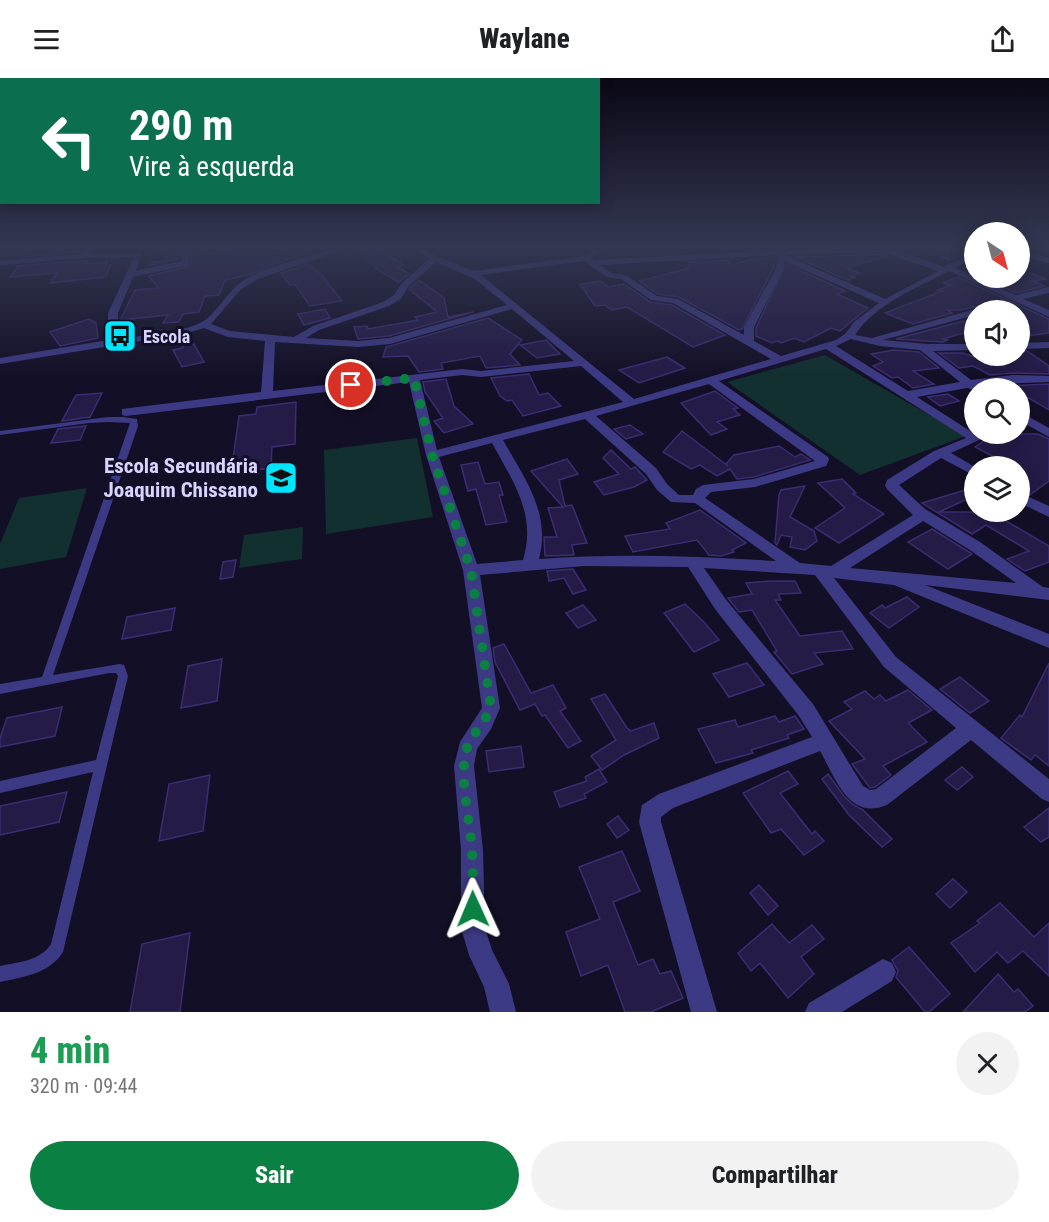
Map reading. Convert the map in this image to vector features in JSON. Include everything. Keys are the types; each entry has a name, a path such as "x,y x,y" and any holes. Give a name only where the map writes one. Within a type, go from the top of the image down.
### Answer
{"street":[{"path":"112,342 113,314 123,291"},
{"path":"0,361 184,331 204,325 212,319 234,291"},
{"path":"295,341 316,328 386,304 398,297 401,291"},
{"path":"494,291 632,403"},
{"path":"643,291 654,298 675,301 779,359"},
{"path":"749,341 749,327 769,291"},
{"path":"861,291 885,302"},
{"path":"432,455 632,403 828,346 849,336 857,324 885,302 906,291"},
{"path":"999,291 1049,314"},
{"path":"1017,298 1047,291"},
{"path":"204,325 228,334 295,341 357,344 390,341 513,306"},
{"path":"869,342 964,315"},
{"path":"849,336 869,342 924,349 964,347"},
{"path":"267,395 270,339"},
{"path":"1030,346 1049,345"},
{"path":"828,346 964,426"},
{"path":"924,349 964,380"},
{"path":"126,412 462,372 481,374 581,363"},
{"path":"414,378 432,455 471,570 491,708 467,748 464,766 472,850 473,928 481,955 496,984 503,1012"},
{"path":"1008,378 1049,379"},
{"path":"698,499 701,492 708,488 735,483 755,483 789,474 821,463 822,460 711,380"},
{"path":"908,395 964,388"},
{"path":"588,415 651,471 662,487 676,499 698,499 796,568"},
{"path":"1030,423 1049,433"},
{"path":"496,438 519,482 536,526 536,537 529,567"},
{"path":"964,443 941,453 892,483 897,492 924,514 1045,595"},
{"path":"941,453 964,466"},
{"path":"1030,502 1049,512"},
{"path":"827,571 924,514"},
{"path":"471,570 584,561 692,561 796,568 895,579 927,579 1045,595"},
{"path":"692,561 721,605 806,710 856,793 868,800 880,798 970,729"},
{"path":"827,571 890,662 1049,792"},
{"path":"895,579 1049,641"},
{"path":"704,1012 650,822 650,812 666,801 824,741"},
{"path":"818,1012 883,972"}],"lane":[{"path":"0,433 119,420 134,421 46,680"},
{"path":"0,688 120,668 123,676 58,947 54,955 39,965 0,974"},
{"path":"0,787 101,765"}],"green space":[{"path":"825,355 964,437 860,475 727,382"},
{"path":"417,438 433,517 326,534 324,450"},
{"path":"87,488 66,557 0,569 0,544 19,498"},
{"path":"303,527 302,559 239,568 244,535"}],"building":[{"path":"135,291 221,291 219,295 205,296 199,312 183,314 179,322 163,323 168,315 120,320"},
{"path":"299,291 334,291 342,301 310,306"},
{"path":"411,291 434,291 444,298 448,317 473,312 389,336 358,339 354,327 367,326 368,329 418,320 415,317 437,312"},
{"path":"584,291 634,291 650,302 672,305 725,335 693,347 627,307 611,310 605,305 595,306"},
{"path":"653,291 762,291 742,329 739,330 679,297 658,294"},
{"path":"774,291 844,291 837,294 868,308 840,331 831,328 804,342 794,338 781,343 777,341 772,343 756,336 756,328"},
{"path":"940,291 987,291 1008,300 964,300 964,309 947,310 952,313 913,324 885,313"},
{"path":"325,309 330,318 304,325 298,314"},
{"path":"1030,310 1049,319 1049,333 1030,336"},
{"path":"488,318 522,340 510,354 520,365 486,368 480,356 441,363 443,369 419,372 408,356 383,357 386,347"},
{"path":"89,319 96,323 98,338 60,346 50,332"},
{"path":"964,322 964,333 943,339 947,340 943,342 896,339"},
{"path":"546,340 560,354 537,358 520,345"},
{"path":"194,344 204,362 182,367 173,350"},
{"path":"894,350 919,352 939,368 913,371 934,384 913,388 898,377 892,378 873,366 883,362 871,354"},
{"path":"939,353 963,353 964,366 973,366 959,368"},
{"path":"1030,353 1049,366 1049,374 990,375 973,366 1030,366"},
{"path":"667,357 685,368 639,383 619,370"},
{"path":"529,374 539,395 548,393 561,406 523,416 512,400 507,401 500,396 491,378"},
{"path":"446,379 454,406 473,424 444,433 434,421 443,418 425,392 423,382"},
{"path":"1049,384 1049,410 1030,399 1030,385"},
{"path":"715,391 738,408 733,409 740,415 717,422 727,429 711,435 681,403"},
{"path":"102,393 90,417 62,421 76,395"},
{"path":"948,394 959,401 940,406 928,397"},
{"path":"296,402 295,444 272,447 271,468 231,473 239,416 256,414 257,407"},
{"path":"630,425 643,434 626,439 614,429"},
{"path":"86,426 80,440 51,443 58,429"},
{"path":"682,431 728,466 726,464 734,455 779,446 795,457 801,454 810,460 754,477 737,479 730,469 717,476 700,465 691,469 663,452"},
{"path":"1030,434 1038,434 1049,439 1049,481 1030,495 1030,456 992,456 975,447 979,444 1030,444"},
{"path":"611,450 631,469 635,467 647,480 634,487 604,495 594,482 619,474 603,458"},
{"path":"567,459 578,474 559,480 565,506 572,505 587,543 572,545 574,555 545,556 544,537 557,537 548,508 563,507 531,471"},
{"path":"478,462 485,484 499,482 503,495 499,495 507,522 486,525 476,489 468,491 461,465"},
{"path":"842,479 856,493 853,494 884,514 839,543 815,528 845,508 818,483"},
{"path":"805,486 790,517 814,531 817,541 805,550 790,547 792,537 781,535 777,545 775,543 781,490"},
{"path":"964,490 964,501 939,512 964,512 964,522 1008,522 1049,546 1049,562 1025,571 1007,559 1029,551 986,525 972,534 922,503"},
{"path":"700,510 746,543 732,550 734,552 721,556 709,555 697,540 633,552 625,536 670,529 666,523"},
{"path":"932,529 972,554 948,569 908,542"},
{"path":"236,560 233,577 220,579 223,562"},
{"path":"573,569 586,590 573,594 564,578 549,581 547,571"},
{"path":"795,581 801,593 778,594 781,600 775,600 800,636 842,631 853,649 814,653 823,664 792,674 774,652 777,651 752,610 739,612 728,598 752,594 746,583"},
{"path":"907,597 919,607 889,628 870,613 882,605 885,608"},
{"path":"685,604 719,640 694,652 664,613"},
{"path":"583,605 596,620 578,628 566,613"},
{"path":"175,608 171,630 122,639 127,617"},
{"path":"504,644 531,693 553,685 566,708 560,711 581,741 568,748 535,704 520,710 495,662 493,648"},
{"path":"222,659 217,701 181,708 188,666"},
{"path":"747,663 764,685 729,697 713,674"},
{"path":"1049,663 1049,766 1035,755 1031,760 1001,738 1020,715 1022,717"},
{"path":"960,677 989,701 970,713 940,689"},
{"path":"908,690 932,710 908,723 927,742 883,766 891,775 870,788 852,764 865,759 829,721 852,709 844,702 865,691 874,699 880,695 886,701"},
{"path":"605,694 627,728 631,731 654,723 659,738 624,755 602,770 591,756 616,740 591,699"},
{"path":"62,707 55,736 0,747 0,738 7,718"},
{"path":"775,716 779,722 795,716 804,729 787,735 789,738 751,750 753,753 716,763 698,729 735,720 738,727"},
{"path":"521,746 524,767 489,772 486,751"},
{"path":"962,767 973,777 957,790 945,780"},
{"path":"599,769 607,782 584,794 586,798 560,807 554,792 587,781 585,777"},
{"path":"788,771 798,784 780,793 812,834 815,831 824,841 804,855 781,829 771,833 743,793"},
{"path":"828,774 844,796 863,810 892,839 882,847 849,815 822,779"},
{"path":"210,775 203,831 159,841 169,784"},
{"path":"67,792 59,822 0,835 0,806"},
{"path":"1049,808 1049,837 1041,842 1024,827"},
{"path":"618,816 629,830 617,838 607,824"},
{"path":"622,851 640,891 613,902 638,965 653,959 660,974 671,971 683,998 651,1012 625,1012 608,965 581,976 566,932 600,919 579,867"},
{"path":"953,879 967,892 950,908 936,894"},
{"path":"759,885 778,906 768,915 750,893"},
{"path":"1000,903 1034,937 1049,923 1049,976 1023,951 1008,963 997,952 975,972 951,943 980,923 977,921"},
{"path":"772,924 789,943 812,925 824,939 801,957 814,974 788,998 760,963 751,971 738,953"},
{"path":"190,933 180,1012 130,1012 142,944"},
{"path":"909,947 950,994 929,1012 925,1012 896,977 898,971 892,960"},
{"path":"998,974 1014,992 1018,989 1033,1006 1025,1012 963,1012"}],"place":[{"name":"Escola","path":"120,336"},
{"name":"Escola Secundária Joaquim Chissano","path":"281,478"}],"route":[{"path":"351,385 414,378 432,455 471,570 491,708 467,748 464,766 472,850 473,909"}]}
